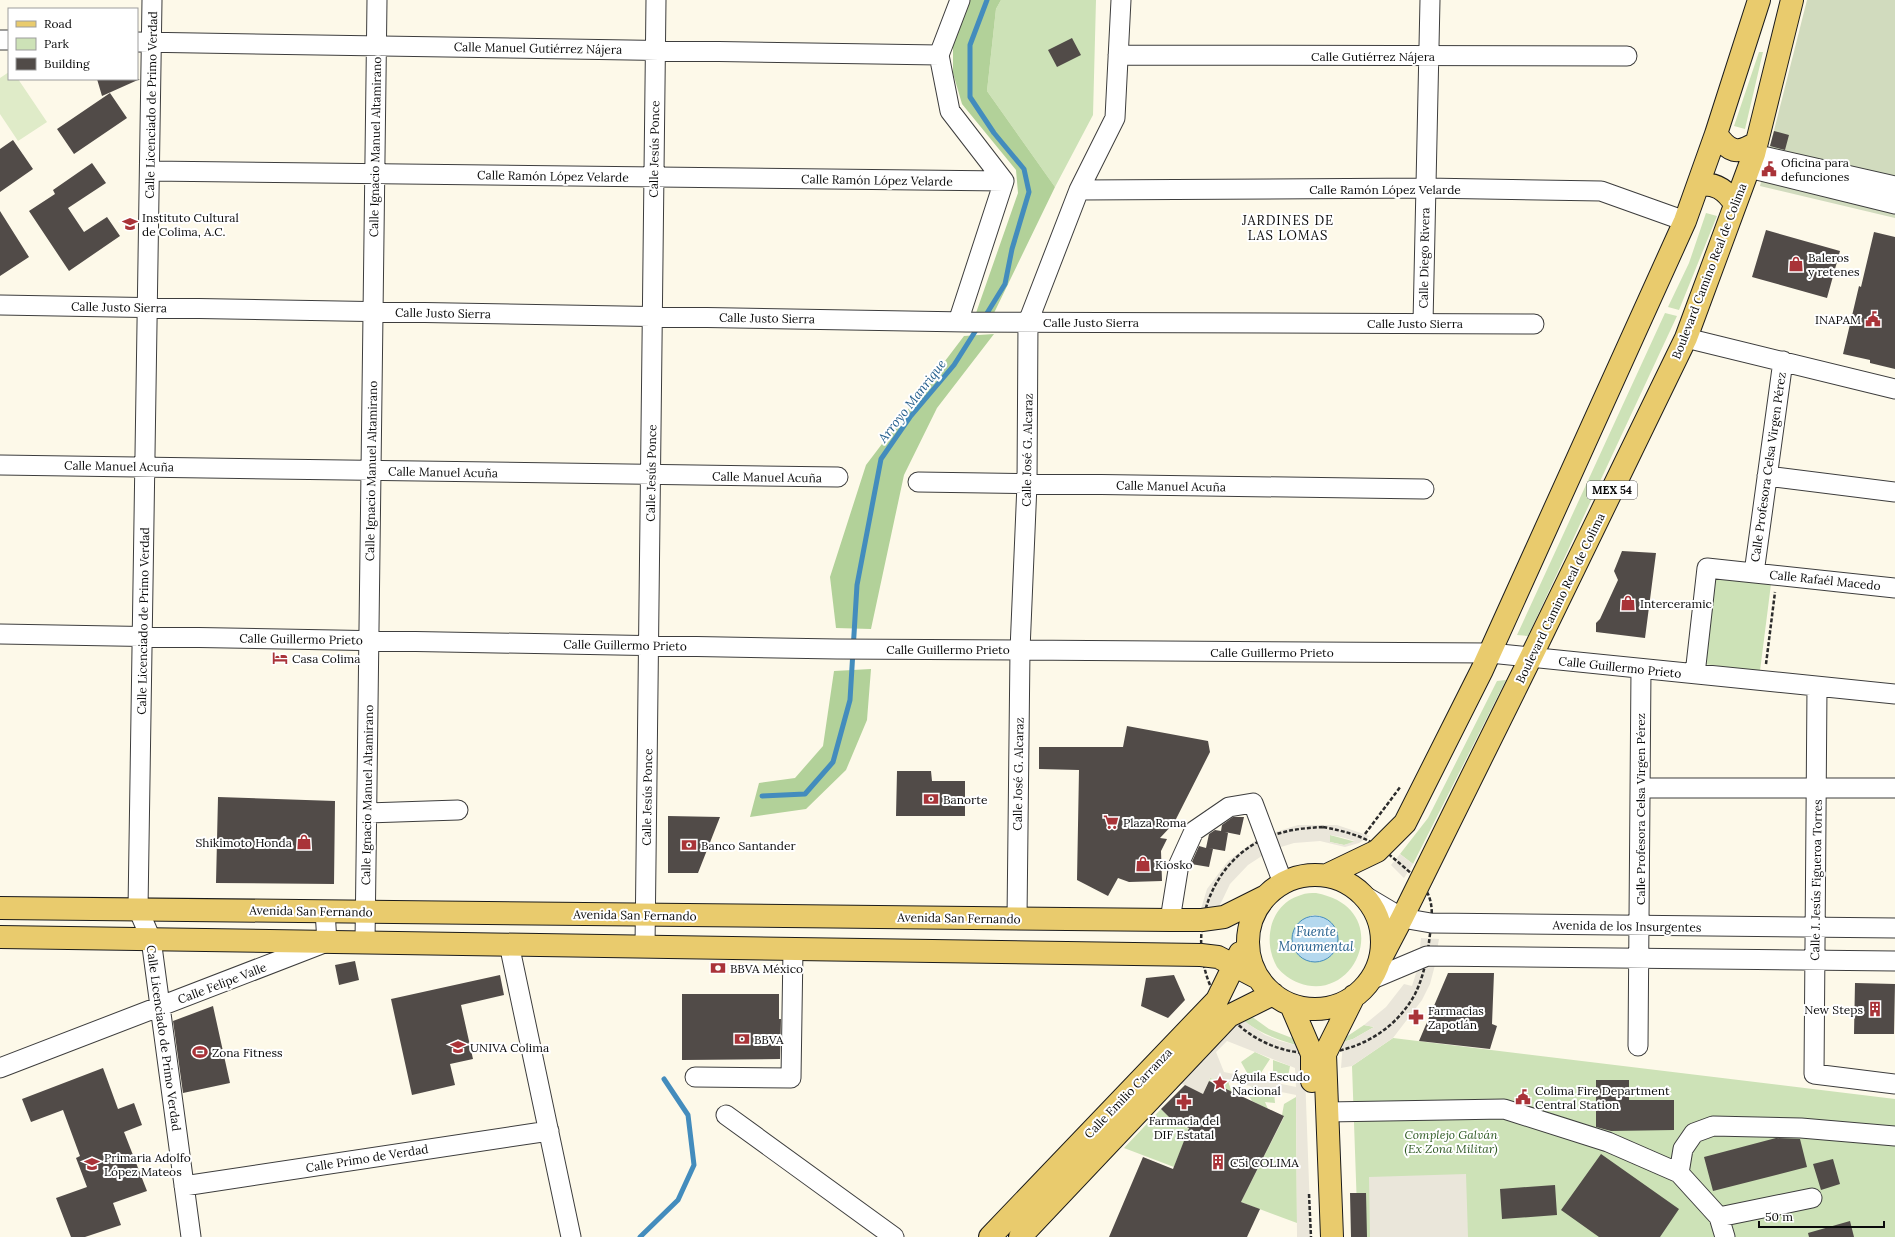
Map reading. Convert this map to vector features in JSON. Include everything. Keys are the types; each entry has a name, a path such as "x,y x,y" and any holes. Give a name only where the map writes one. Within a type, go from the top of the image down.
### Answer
{"main road":[{"name":"MEX 54","path":"1327,875 1376,851 1405,823 1490,653 1685,221 1716,134 1759,0"},
{"name":"Boulevard Camino Real de Colima","path":"1380,960 1531,657 1686,338 1753,155 1792,0"},
{"path":"1716,134 1724,146 1734,150 1745,150 1753,155"},
{"path":"1698,185 1706,183 1720,188 1729,195 1735,204"},
{"path":"1317,1237 1319,1054 1354,996 1370,980 1380,960 1382,937 1377,915 1365,896 1348,883 1327,875 1304,875 1283,883 1266,896 1254,915 1248,936 1250,957 1258,978 1272,994 1291,1005 1313,1009 1335,1006 1354,996"},
{"name":"Avenida San Fernando","path":"0,908 1202,920 1224,917 1266,896"},
{"path":"900,918 901,950"},
{"name":"Calle Emilio Carranza","path":"1020,1237 1223,1008 1235,966 1248,936"},
{"path":"0,937 1201,955 1218,957 1258,978"},
{"name":"Calle Emilio Carranza","path":"990,1237 1223,1008 1272,994"},
{"path":"1291,1005 1319,1054 1327,1112 1332,1237"}],"street":[{"name":"Calle Licenciado de Primo Verdad","path":"152,0 144,42 150,171 138,909 151,939 191,1237"},
{"name":"Calle Ignacio Manuel Altamirano","path":"365,942 377,0"},
{"name":"Calle Jesús Ponce","path":"646,947 656,0"},
{"path":"960,0 939,55 950,111 1004,181 962,322"},
{"name":"Calle José G. Alcaraz","path":"1017,919 1020,650 1027,484 1019,322 1079,190 1116,118 1121,0"},
{"name":"Calle Diego Rivera","path":"1423,323 1430,0"},
{"name":"Calle Manuel Gutiérrez Nájera","path":"144,42 939,55"},
{"name":"Calle Gutiérrez Nájera","path":"1118,56 1627,56"},
{"path":"1753,155 1893,194"},
{"name":"Calle Ramón López Velarde","path":"150,171 1004,181"},
{"name":"Calle Ramón López Velarde","path":"1079,190 1426,188 1601,191 1685,221"},
{"name":"Calle Justo Sierra","path":"0,305 962,322 1534,324"},
{"path":"1686,338 1895,389"},
{"name":"Calle Profesora Celsa Virgen Pérez","path":"1754,573 1782,361"},
{"name":"Calle Manuel Acuña","path":"0,464 838,478"},
{"path":"1767,476 1895,492"},
{"name":"Calle Manuel Acuña","path":"918,482 1424,489"},
{"name":"Calle Rafaél Macedo","path":"1695,674 1707,568 1895,588"},
{"name":"Calle Guillermo Prieto","path":"0,634 837,649 1490,653 1895,694"},
{"name":"Calle Profesora Celsa Virgen Pérez","path":"1638,1046 1641,669"},
{"name":"Calle J. Jesús Figueroa Torres","path":"1817,687 1814,1074 1895,1084"},
{"path":"1640,788 1895,788"},
{"path":"1170,920 1179,864 1194,831 1229,807 1253,803 1283,883"},
{"path":"367,814 458,810"},
{"name":"Avenida de los Insurgentes","path":"1365,896 1402,918 1431,923 1895,928"},
{"path":"325,911 327,942"},
{"name":"Calle Felipe Valle","path":"0,1068 327,942"},
{"path":"509,944 571,1237"},
{"path":"695,1077 791,1078 793,949"},
{"path":"1370,980 1427,956 1895,961"},
{"path":"1327,1112 1504,1109 1608,1142 1679,1173 1719,1217 1725,1237"},
{"path":"726,1115 894,1237"},
{"path":"1679,1173 1683,1149 1694,1132 1713,1126 1801,1128 1895,1136"},
{"name":"Calle Primo de Verdad","path":"184,1186 549,1131"},
{"path":"1719,1217 1812,1198"}],"path":[{"path":"1764,681 1777,575"},
{"path":"1323,827 1366,838 1380,847 1420,882 1427,891 1432,907 1431,923 1427,956 1415,994 1397,1019 1373,1038 1345,1050 1319,1054 1290,1052 1271,1046 1252,1036 1223,1008 1207,979 1201,955 1202,920 1216,884 1229,865 1246,850 1266,838 1294,829 1323,827"}],"green space":[{"path":"970,0 1001,0 996,9 987,91 1055,187 994,313 976,313 1018,193 1016,170 962,104 953,73 953,37"},
{"path":"1001,0 1096,0 1093,115 1055,187 987,91 996,9"},
{"path":"1807,0 1895,0 1895,218 1760,186"},
{"path":"1759,52 1763,52 1745,129 1734,126"},
{"path":"8,73 8,80 19,80 47,122 18,141 0,114 0,78"},
{"path":"1706,213 1717,216 1679,310 1668,307 1689,263"},
{"path":"1665,313 1677,316 1528,636 1517,635"},
{"path":"994,334 937,408 904,475 871,629 836,628 830,577 866,465 964,336"},
{"path":"1713,578 1771,584 1760,671 1703,664"},
{"path":"871,669 867,720 846,770 806,809 750,817 759,783 795,778 823,746 834,671"},
{"path":"1506,680 1413,864 1400,854 1428,818 1497,681"},
{"path":"1330,835 1356,842 1344,845 1330,842"},
{"path":"1316,893 1341,902 1355,916 1361,934 1359,952 1351,968 1337,980 1320,986 1299,983 1279,970 1272,957 1270,946 1272,925 1282,906 1301,895","holes":["1313,915 1321,916 1337,947 1326,959 1294,949 1293,943 1296,928 1303,920"]},
{"path":"1251,1016 1269,1029 1292,1038 1304,1047 1271,1036 1256,1029 1241,1019"},
{"path":"1364,1025 1374,1027 1353,1039 1343,1042 1346,1037"},
{"name":"Complejo Galván (Ex Zona Militar)","path":"1393,1038 1895,1099 1895,1237 1358,1237 1352,1066"},
{"path":"1255,1052 1270,1059 1257,1079 1250,1078 1241,1062"},
{"path":"1273,1060 1290,1066 1287,1082 1273,1074"},
{"path":"1210,1078 1228,1081 1232,1093 1209,1081"},
{"path":"1252,1086 1274,1091 1275,1103 1265,1102 1268,1109 1252,1101 1247,1093"},
{"path":"1296,1097 1297,1223 1241,1202 1284,1117 1282,1115 1284,1104"},
{"path":"1161,1109 1174,1122 1189,1129 1174,1167 1124,1148"}],"shaded area":[{"path":"1298,825 1337,825 1370,836 1359,843 1345,847 1320,841 1294,843 1271,850 1248,865 1230,884 1219,907 1200,912 1207,889 1228,861 1260,837","holes":["1330,835 1355,841 1344,845 1330,842"]},
{"path":"1400,854 1413,864 1404,878 1391,865"},
{"path":"1421,938 1439,939 1437,950 1420,948"},
{"path":"1435,965 1430,984 1422,1000 1393,1038 1352,1066 1341,1068 1343,1042 1353,1039 1374,1027 1364,1025 1386,1007 1404,984 1412,986 1418,967"},
{"path":"1241,1019 1265,1035 1280,1041 1304,1047 1311,1237 1297,1237 1296,1095 1210,1078 1203,1094 1180,1083","holes":["1227,1041 1295,1068 1296,1087 1224,1072 1216,1052"]},
{"path":"1466,1174 1468,1237 1370,1237 1369,1177"}],"water":[{"name":"Fuente Monumental","path":"1310,916 1320,916 1328,920 1334,926 1338,934 1338,944 1334,952 1328,958 1320,962 1310,962 1302,958 1296,952 1292,944 1292,934 1296,926 1302,920"}],"building":[{"path":"1072,38 1081,55 1057,67 1048,50"},
{"path":"97,80 138,80 102,96"},
{"path":"110,93 127,118 74,154 57,129"},
{"path":"1774,131 1789,135 1785,150 1770,146"},
{"path":"13,140 33,169 0,192 0,149"},
{"path":"92,163 106,183 68,208 84,232 107,217 120,236 69,271 29,211 55,194 53,190"},
{"path":"0,211 29,257 0,276"},
{"name":"Baleros y retenes","path":"1766,230 1840,251 1827,298 1752,277"},
{"path":"1874,232 1895,237 1895,369 1870,363 1870,360 1843,354 1859,286 1861,287"},
{"name":"Interceramic","path":"1622,551 1656,553 1645,638 1596,632 1596,623 1600,619 1618,580 1614,571"},
{"name":"Plaza Roma","path":"1127,726 1208,741 1210,752 1174,823 1160,838 1167,839 1161,851 1162,881 1129,882 1118,878 1108,896 1077,880 1079,770 1039,769 1039,747 1123,747"},
{"name":"Banorte","path":"897,771 931,771 932,781 965,781 965,816 896,816"},
{"path":"218,797 335,801 334,884 216,883"},
{"name":"Banco Santander","path":"668,816 720,817 698,873 668,873"},
{"path":"1233,817 1244,817 1240,835 1225,832 1228,833 1225,851 1208,848 1213,849 1209,867 1191,864 1199,846 1206,848 1209,834 1215,830 1221,831 1222,825"},
{"path":"355,961 359,980 339,985 335,965"},
{"path":"1448,973 1494,973 1492,1024 1497,1026 1490,1049 1419,1041"},
{"path":"500,975 504,995 461,1005 473,1059 450,1064 455,1085 412,1095 391,999"},
{"path":"1174,975 1185,1000 1168,1018 1141,1006 1146,978"},
{"name":"New Steps","path":"1855,983 1895,984 1894,1034 1854,1034"},
{"name":"BBVA","path":"682,994 779,994 779,1019 781,1019 780,1059 682,1060"},
{"name":"Zona Fitness","path":"213,1006 230,1083 183,1093 173,1021"},
{"path":"103,1068 118,1109 134,1103 142,1125 124,1132 147,1191 113,1203 121,1225 85,1237 71,1237 56,1198 87,1187 76,1158 80,1156 63,1110 31,1122 22,1099"},
{"path":"1596,1080 1629,1080 1629,1100 1674,1100 1674,1130 1611,1131 1596,1127"},
{"name":"C5i COLIMA","path":"1209,1081 1284,1116 1241,1202 1260,1209 1247,1237 1109,1237 1143,1157 1173,1169 1189,1128 1174,1122 1161,1109 1185,1085 1203,1094"},
{"path":"1776,1138 1800,1139 1807,1167 1713,1191 1704,1157"},
{"path":"1601,1154 1679,1209 1660,1237 1599,1237 1561,1210"},
{"path":"1833,1159 1840,1184 1821,1190 1813,1164"},
{"path":"1555,1185 1557,1215 1502,1219 1500,1189"},
{"path":"1350,1193 1366,1193 1367,1237 1351,1237"},
{"path":"1850,1221 1854,1237 1809,1237 1808,1233"}],"waterway":[{"name":"Arroyo Manrique","path":"984,318 1005,284 1012,249 1029,192 1024,169 994,133 970,97 970,45 987,0"},
{"name":"Arroyo Manrique","path":"762,796 805,794 833,762 850,700 857,585 881,459 910,417 954,365 978,327"},
{"name":"Arroyo Manrique","path":"640,1237 678,1200 694,1165 688,1115 664,1079"}],"place":[{"name":"Oficina para defunciones","path":"1769,169"},
{"name":"Instituto Cultural de Colima, A.C.","path":"130,224"},
{"name":"Baleros y retenes","path":"1796,264"},
{"name":"INAPAM","path":"1873,319"},
{"name":"Interceramic","path":"1628,603"},
{"name":"Casa Colima","path":"280,658"},
{"name":"Banorte","path":"931,799"},
{"name":"Plaza Roma","path":"1111,822"},
{"name":"Shikimoto Honda","path":"304,842"},
{"name":"Banco Santander","path":"689,845"},
{"name":"Kiosko","path":"1143,864"},
{"name":"BBVA México","path":"718,968"},
{"name":"New Steps","path":"1875,1009"},
{"name":"Farmacias Zapotlán","path":"1416,1017"},
{"name":"BBVA","path":"742,1039"},
{"name":"UNIVA Colima","path":"458,1047"},
{"name":"Zona Fitness","path":"200,1052"},
{"name":"Águila Escudo Nacional","path":"1220,1083"},
{"name":"Colima Fire Department Central Station","path":"1523,1097"},
{"name":"Farmacia del DIF Estatal","path":"1184,1102"},
{"name":"C5i COLIMA","path":"1218,1162"},
{"name":"Primaria Adolfo López Mateos","path":"92,1164"}],"district":[{"name":"JARDINES DE LAS LOMAS","path":"1288,228"}]}
